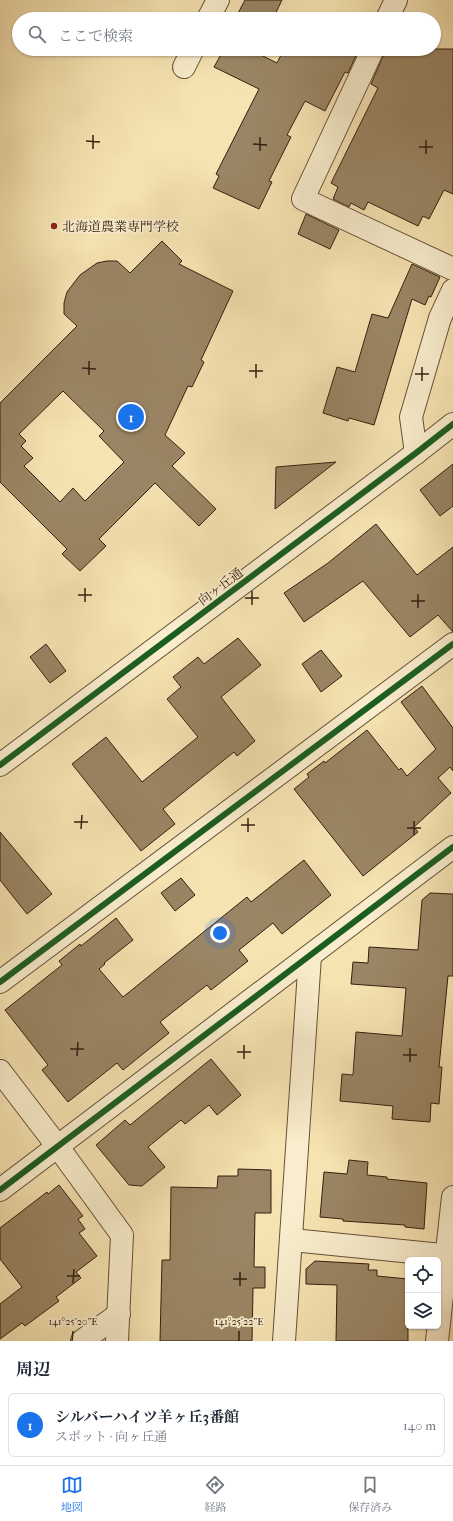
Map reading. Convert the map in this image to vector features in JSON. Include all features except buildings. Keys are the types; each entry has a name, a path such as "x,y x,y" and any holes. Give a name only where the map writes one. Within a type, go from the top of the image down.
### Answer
{"street":[{"path":"212,12 218,0"},
{"path":"390,12 396,0"},
{"path":"370,56 303,199 453,269"},
{"path":"416,453 412,417 440,318 453,290"},
{"name":"向ヶ丘通","path":"0,765 453,424"},
{"path":"0,982 453,644"},
{"path":"0,1190 453,847"},
{"path":"284,1341 310,956"},
{"path":"0,1071 122,1235 117,1341"},
{"path":"437,1341 450,1256 453,1197"},
{"path":"292,1240 450,1256"},
{"path":"82,1341 119,1314"}],"cycle path":[{"path":"0,765 453,424"},
{"path":"0,982 453,644"},
{"path":"0,1190 453,847"}],"place":[{"name":"北海道農業専門学校","path":"54,226"},
{"name":"シルバーハイツ羊ヶ丘3番館","path":"131,417"}]}
